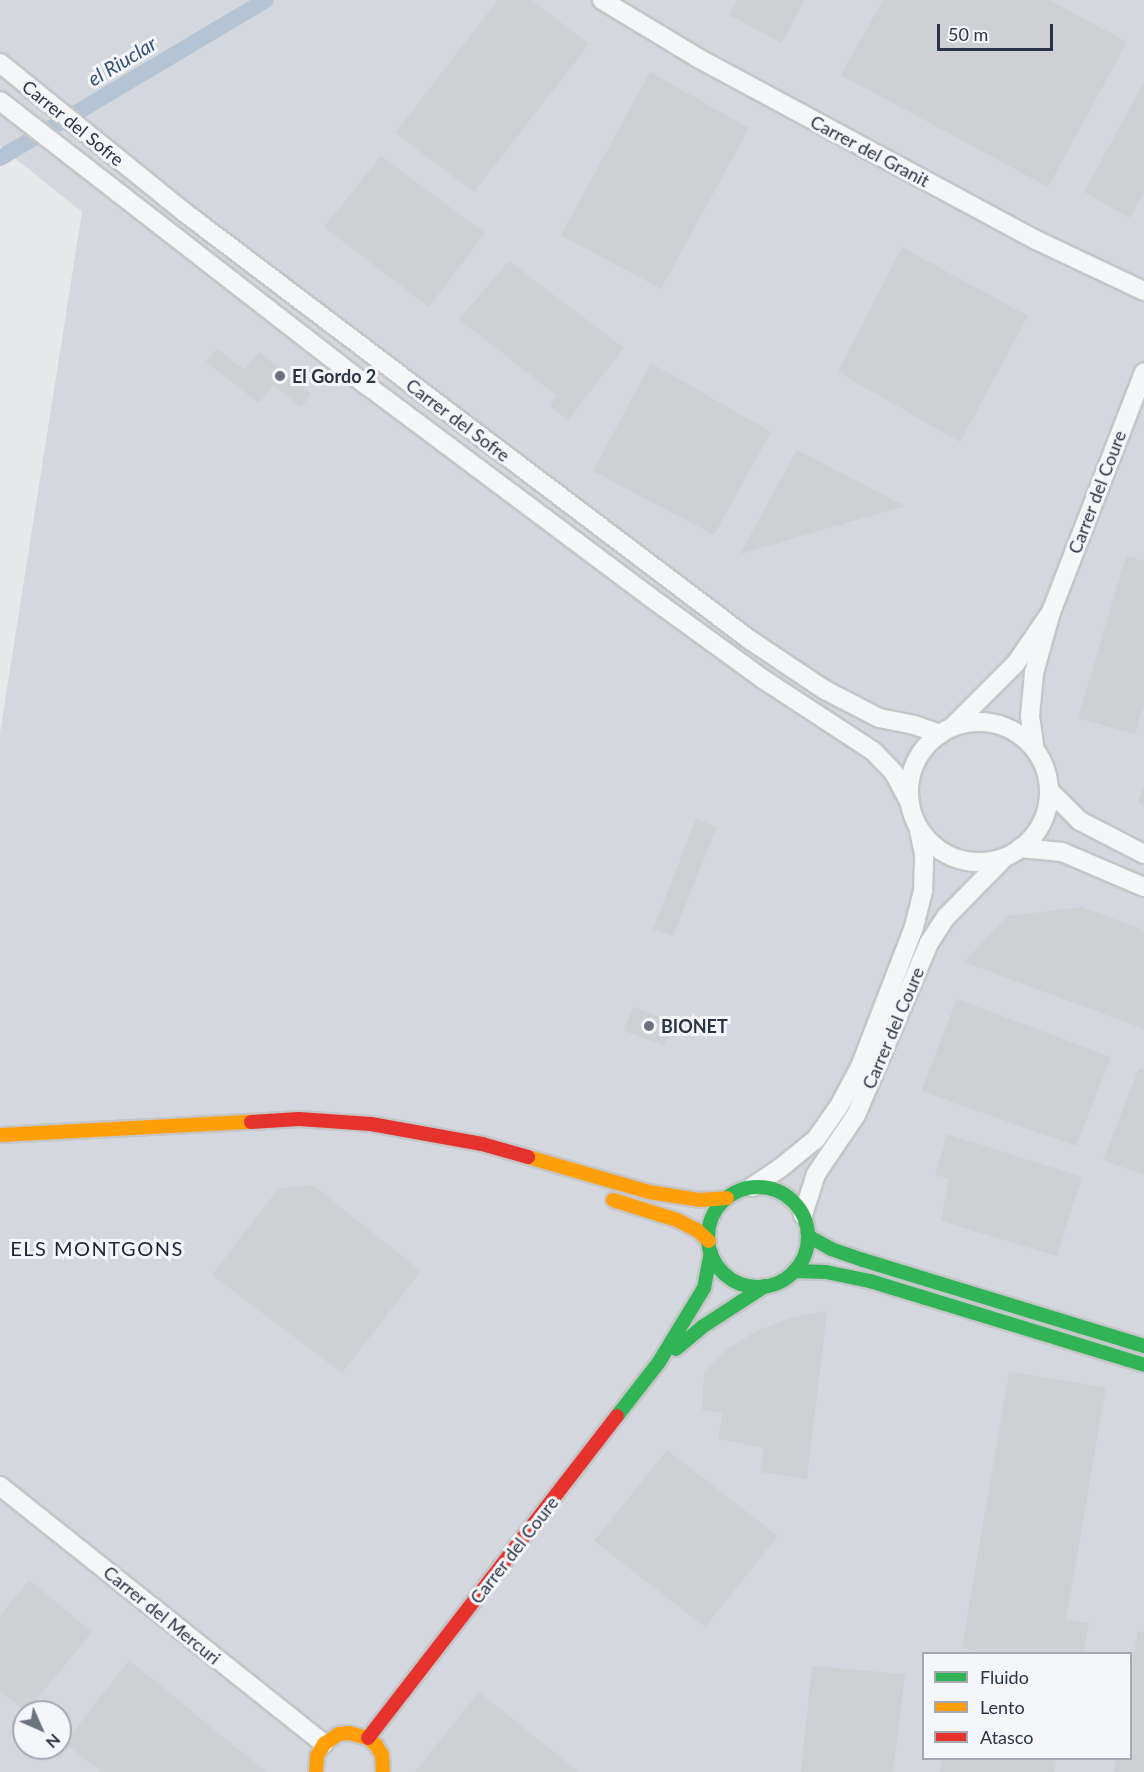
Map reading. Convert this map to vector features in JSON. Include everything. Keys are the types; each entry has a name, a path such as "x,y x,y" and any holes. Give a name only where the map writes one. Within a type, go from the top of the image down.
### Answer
{"main road":[{"path":"0,1135 299,1119 371,1124 482,1144 649,1192 700,1200 727,1198 752,1187 764,1187 788,1197 803,1215 808,1236 806,1252 794,1271 784,1279 765,1286 744,1285 731,1278 716,1264 710,1247 697,1230 677,1220 605,1197"},
{"path":"160,1141 248,1137"},
{"path":"710,1247 712,1219 727,1198"},
{"path":"808,1236 831,1249 863,1260 1144,1346"},
{"name":"Carrer del Coure","path":"368,1738 659,1362 704,1288 710,1247"},
{"path":"794,1271 825,1272 870,1281 1144,1365"},
{"name":"Carrer del Coure","path":"659,1362 702,1327 765,1286"},
{"path":"316,1772 317,1756 324,1744 339,1734 349,1733 368,1738 382,1755 383,1772"}],"street":[{"name":"Carrer del Granit","path":"602,0 698,58 1036,240 1144,291"},
{"name":"Carrer del Sofre","path":"0,63 184,212 750,640 825,690 879,718 945,731"},
{"name":"Carrer del Sofre","path":"0,101 368,387 632,584 763,679 873,751 894,773 909,801"},
{"name":"Carrer del Coure","path":"1035,750 1030,716 1034,674 1051,612 1144,372"},
{"name":"Carrer del Coure","path":"945,731 1016,663 1051,612"},
{"path":"973,722 1000,725 1014,731 1035,750 1046,772 1049,790 1043,820 1030,840 1013,852 989,861 963,860 937,848 919,828 909,801 909,785 916,761 925,747 945,731 973,722"},
{"path":"1049,790 1080,821 1144,854"},
{"name":"Carrer del Coure","path":"752,1187 816,1139 838,1108 860,1067 914,927 923,891 924,854 919,828"},
{"name":"Carrer del Coure","path":"803,1215 816,1174 856,1115 929,943 946,917 1013,852"},
{"path":"1013,852 1062,852 1144,887"},
{"name":"Carrer del Mercuri","path":"0,1486 324,1744"}],"shaded area":[{"path":"0,0 1144,0 1144,1772 0,1772 0,733 82,212 0,146"}],"building":[{"path":"498,0 532,0 589,44 474,192 395,133"},
{"path":"737,0 804,0 782,43 729,15"},
{"path":"883,0 1049,0 1127,42 1048,187 841,75"},
{"path":"650,72 749,128 661,289 561,235"},
{"path":"1144,82 1144,192 1130,218 1084,192"},
{"path":"381,156 485,233 429,307 324,227"},
{"path":"902,247 1028,316 960,442 838,372"},
{"path":"509,261 624,348 568,420 550,406 557,396 459,319"},
{"path":"217,348 244,370 259,352 311,394 301,407 273,385 259,403 206,362"},
{"path":"651,363 771,432 714,535 593,471"},
{"path":"797,450 905,506 740,554"},
{"path":"1126,556 1144,561 1144,704 1135,734 1078,718"},
{"path":"1144,785 1144,806 1138,803"},
{"path":"696,819 717,827 673,936 653,929"},
{"path":"1082,907 1144,930 1144,1029 964,962 1007,916"},
{"path":"957,999 1111,1057 1076,1146 921,1091"},
{"name":"BIONET","path":"633,1007 673,1022 664,1045 624,1031"},
{"path":"1139,1068 1144,1070 1144,1175 1103,1160"},
{"path":"947,1134 1082,1177 1057,1256 941,1221 949,1179 935,1175"},
{"path":"313,1185 421,1271 342,1373 212,1275 278,1189"},
{"path":"827,1311 807,1479 760,1472 764,1448 718,1439 723,1413 702,1410 704,1372 726,1350 756,1331 790,1318"},
{"path":"1009,1372 1106,1387 1066,1620 1089,1623 1083,1652 981,1652 962,1648"},
{"path":"667,1450 778,1536 705,1627 594,1541"},
{"path":"29,1580 92,1632 36,1700 12,1701 0,1691 0,1616"},
{"path":"1138,1631 1144,1632 1144,1772 1114,1772 1116,1760 1132,1760 1132,1663"},
{"path":"129,1660 266,1772 102,1772 72,1748 72,1734"},
{"path":"812,1666 905,1674 893,1772 801,1772"},
{"path":"479,1692 579,1772 415,1772"},
{"path":"942,1760 1056,1760 1054,1772 940,1772"}],"waterway":[{"name":"el Riuclar","path":"0,158 266,0"}],"traffic: fast":[{"path":"758,1187 777,1191 793,1202 804,1218 808,1237 804,1256 793,1272 777,1283 758,1287 739,1283 723,1272 712,1256 708,1237 712,1218 723,1202 739,1191 758,1187"},
{"path":"808,1236 831,1249 863,1260 1144,1346"},
{"path":"617,1416 659,1362 704,1288 711,1253"},
{"path":"794,1271 826,1272 870,1281 1144,1365"},
{"path":"676,1349 702,1327 765,1286"}],"traffic: slow":[{"path":"0,1135 251,1122"},
{"path":"528,1157 649,1192 700,1200 727,1198"},
{"path":"613,1200 677,1220 697,1230 709,1241"},
{"path":"316,1772 317,1756 324,1744 339,1734 349,1733 368,1738 376,1745 382,1755 383,1772"}],"traffic: jam":[{"path":"251,1122 299,1119 371,1124 482,1144 528,1157"},
{"path":"368,1738 617,1416"}],"place":[{"name":"El Gordo 2","path":"280,376"},
{"name":"BIONET","path":"649,1026"}],"district":[{"name":"ELS MONTGONS","path":"97,1248"}]}
